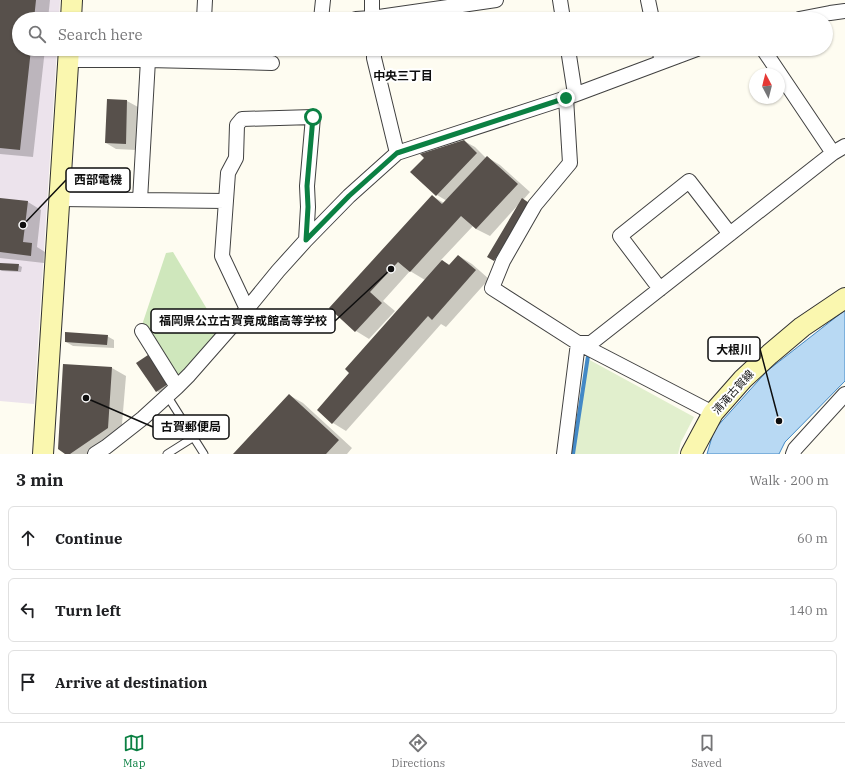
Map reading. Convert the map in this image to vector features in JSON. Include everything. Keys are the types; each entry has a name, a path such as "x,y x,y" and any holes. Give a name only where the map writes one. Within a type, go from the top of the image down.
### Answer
{"street":[{"path":"71,12 72,0"},
{"path":"204,12 205,0"},
{"path":"322,12 323,0"},
{"path":"372,0 372,12"},
{"path":"413,12 496,0"},
{"path":"560,0 562,12"},
{"path":"648,0 651,12"},
{"path":"833,13 845,11"},
{"path":"43,454 68,56"},
{"path":"84,56 148,60 190,56"},
{"path":"210,56 272,63"},
{"path":"374,56 397,153"},
{"path":"568,56 570,163 535,206 503,261 492,288 578,343 713,413"},
{"path":"95,454 143,418 172,392 189,375 306,240 349,196 397,153 570,96 661,56"},
{"path":"768,56 833,154"},
{"path":"140,200 148,60"},
{"path":"247,309 222,256 228,173 236,158 237,125 242,119 313,117 307,186 308,207 306,240"},
{"path":"578,343 591,343 845,146"},
{"path":"660,290 620,236 690,181 730,234"},
{"path":"60,199 225,201"},
{"name":"清滝古賀線","path":"690,454 713,413 743,380 770,354 802,327 845,298"},
{"path":"142,331 172,392"},
{"path":"564,454 578,343"},
{"path":"793,454 795,449 845,394"}],"lane":[{"path":"172,392 204,454"},
{"path":"167,454 194,437"}],"shaded area":[{"path":"0,0 60,0 59,12 12,12 12,56 57,56 34,404 0,401"}],"green space":[{"path":"173,252 220,331 176,379 142,325 166,253"},
{"path":"586,358 694,417 681,442 678,454 573,454"}],"water":[{"path":"845,310 845,381 785,442 779,454 707,454 714,430 767,371"}],"building":[{"path":"0,0 36,0 35,12 12,12 12,56 30,56 20,150 0,148"},
{"path":"107,99 127,100 126,144 105,143"},
{"path":"464,140 477,153 436,196 410,172 424,158 420,154"},
{"path":"487,156 518,184 476,229 461,216 410,272 398,262 370,292 382,303 355,332 329,308 432,195 442,204"},
{"path":"0,198 28,201 23,242 32,243 31,256 0,252"},
{"path":"522,198 529,203 494,261 487,257"},
{"path":"458,255 476,270 432,320 428,316 332,424 317,410 349,373 345,369 442,260 449,265"},
{"path":"0,263 19,264 18,271 0,270"},
{"path":"65,332 108,335 107,345 65,342"},
{"path":"148,355 168,384 156,392 136,363"},
{"path":"63,364 112,367 108,428 70,454 65,454 58,449"},
{"path":"289,394 339,440 326,454 233,454"}],"waterway":[{"path":"573,454 588,356"}],"place":[{"name":"西部電機","path":"23,225"},
{"name":"福岡県公立古賀竟成館高等学校","path":"391,269"},
{"name":"古賀郵便局","path":"86,398"},
{"name":"大根川","path":"779,421"}],"district":[{"name":"中央三丁目","path":"403,76"}],"route":[{"path":"313,117 307,186 308,207 306,240 349,196 397,153 566,98"}]}
